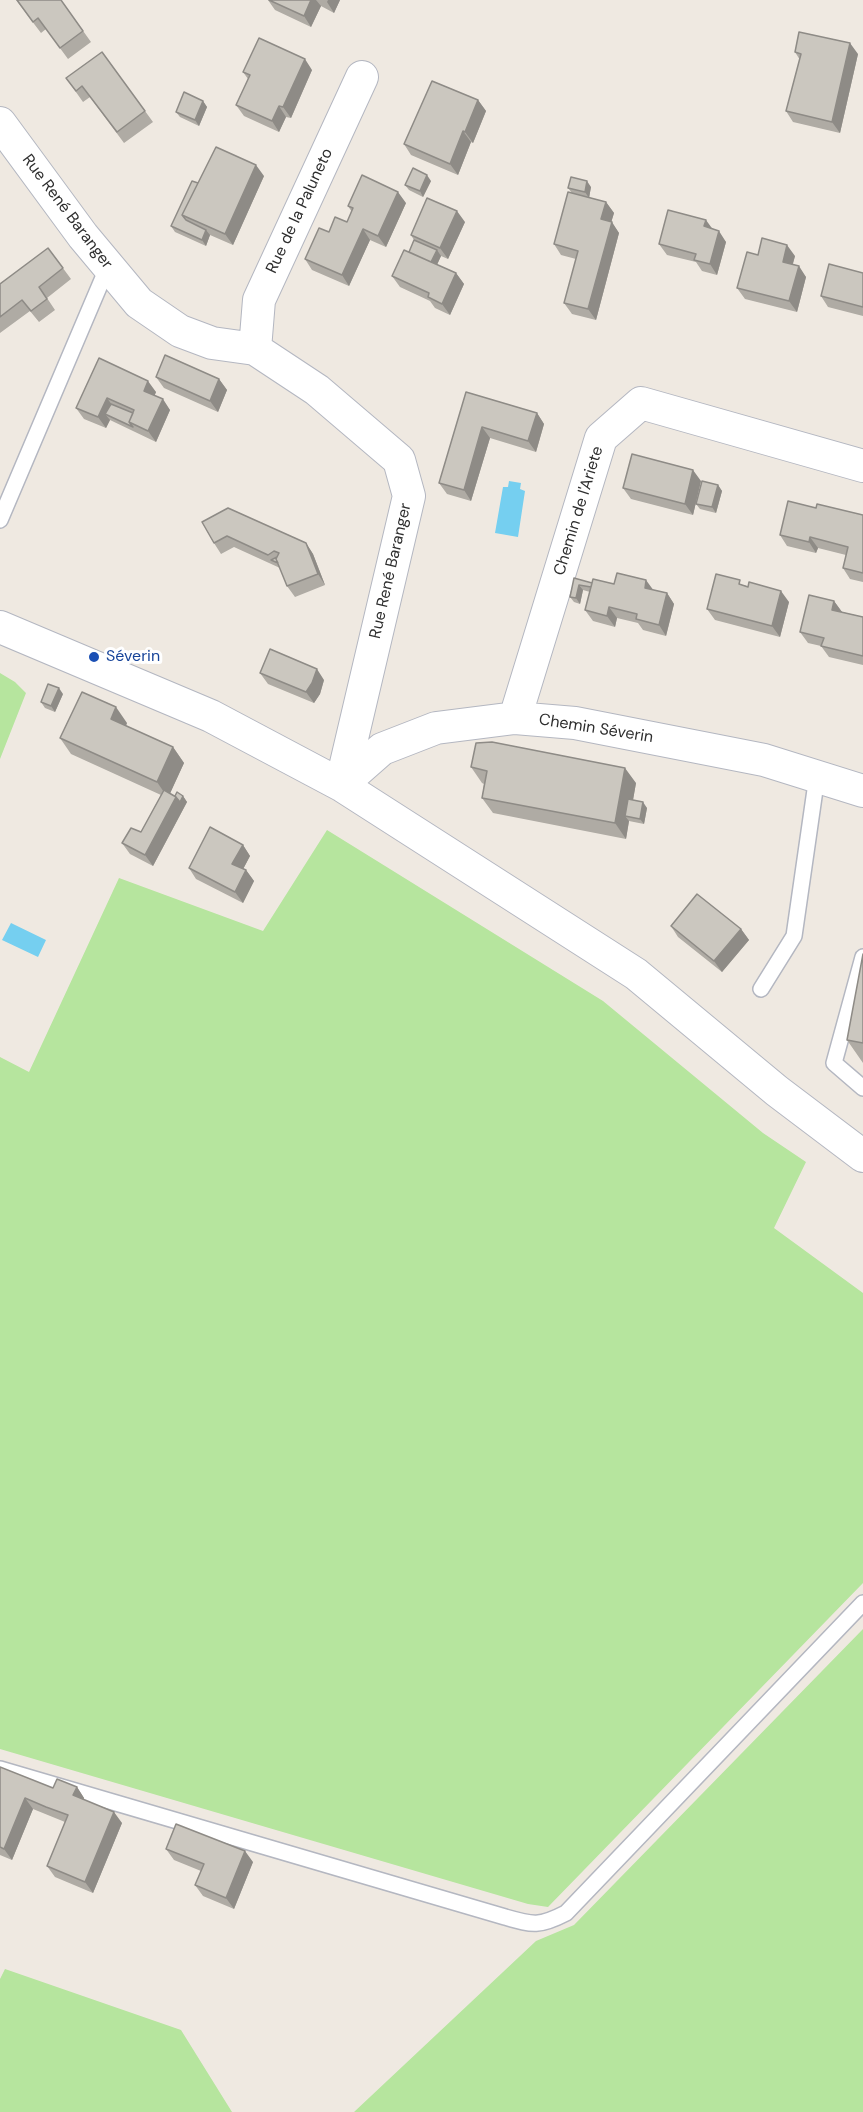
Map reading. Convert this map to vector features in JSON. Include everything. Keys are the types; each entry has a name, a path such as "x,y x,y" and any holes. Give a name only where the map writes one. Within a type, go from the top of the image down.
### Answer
{"street":[{"name":"Rue de la Paluneto","path":"255,349 259,300 362,77"},
{"name":"Rue René Baranger","path":"0,123 83,236 139,303 180,331 212,343 255,349 317,390 399,460 409,496 341,785"},
{"name":"Chemin de l'Ariete","path":"515,718 601,438 641,404 863,466"},
{"path":"0,627 211,716 341,785 636,974 777,1091 863,1156"},
{"name":"Chemin Séverin","path":"341,785 382,749 393,744 436,728 515,718 575,723 764,760 863,791"}],"lane":[{"path":"0,520 108,266"},
{"path":"761,989 794,936 817,776"},
{"path":"863,957 834,1063 863,1088"},
{"path":"0,1769 513,1920 531,1925 548,1922 566,1913 863,1603"}],"green space":[{"path":"0,673 15,682 26,693 0,759"},
{"path":"327,830 603,1001 763,1133 806,1162 774,1228 863,1293 863,1583 548,1907 528,1904 0,1749 0,1057 29,1072 119,878 263,931"},
{"path":"863,1629 863,2112 354,2112 536,1941 574,1925"},
{"path":"5,1969 181,2030 232,2112 0,2112 0,1979"}],"water":[{"path":"509,481 521,483 520,489 525,491 518,537 495,533 503,487 508,487"},
{"path":"11,923 46,940 38,957 2,940"}],"building":[{"path":"17,0 61,0 83,31 60,48 38,18 33,22"},
{"path":"269,0 311,0 304,16"},
{"path":"799,32 850,43 832,122 786,111 801,54 795,52"},
{"path":"259,38 305,59 283,107 279,106 272,121 236,105 250,75 243,72"},
{"path":"102,52 145,111 117,132 82,86 76,91 66,78"},
{"path":"432,81 478,100 450,164 404,144"},
{"path":"184,92 203,101 195,120 176,112"},
{"path":"216,147 256,165 225,234 182,215"},
{"path":"413,168 427,175 420,191 405,185"},
{"path":"362,175 398,192 378,236 363,229 342,275 305,259 319,228 329,232 335,217 347,222 353,208 348,206"},
{"path":"571,177 587,181 585,192 568,188"},
{"path":"192,181 198,183 182,215 186,220 206,230 202,240 171,226"},
{"path":"568,192 606,202 601,219 612,222 588,309 564,303 578,251 554,244"},
{"path":"427,198 457,211 440,248 411,235"},
{"path":"668,210 706,220 704,226 719,231 710,264 694,260 696,254 659,244"},
{"path":"762,238 787,245 783,262 799,266 789,301 737,288 747,252 758,255"},
{"path":"414,240 437,250 431,262 409,252"},
{"path":"48,248 63,268 39,287 47,299 31,311 22,300 0,317 0,284"},
{"path":"404,250 456,273 442,304 428,297 429,293 392,276"},
{"path":"829,264 863,273 863,307 821,296"},
{"path":"165,355 219,379 210,401 156,377"},
{"path":"99,358 148,381 144,391 163,399 148,431 129,422 134,410 107,398 98,417 76,408"},
{"path":"466,392 537,413 528,441 482,427 464,490 439,483"},
{"path":"111,404 133,413 129,422 133,427 105,414"},
{"path":"632,454 693,470 685,504 623,488"},
{"path":"702,481 718,485 712,507 696,504"},
{"path":"788,501 816,508 817,504 863,515 863,573 843,568 848,547 810,537 809,542 780,535"},
{"path":"228,508 306,543 318,574 287,586 276,559 279,553 274,551 268,555 227,536 214,543 202,522"},
{"path":"617,573 646,580 645,588 667,593 659,625 636,619 637,614 609,607 607,616 585,610 593,579 614,584"},
{"path":"716,574 740,580 739,584 748,587 749,582 781,591 772,626 707,609"},
{"path":"574,578 592,583 591,587 579,585 576,598 570,597"},
{"path":"809,595 834,601 832,610 863,617 863,656 821,646 824,638 800,632"},
{"path":"270,649 317,669 306,692 260,673"},
{"path":"48,684 59,688 51,706 41,702"},
{"path":"82,692 116,707 111,719 173,747 157,782 60,738"},
{"path":"492,742 625,768 615,823 482,798 487,771 471,767 476,743"},
{"path":"164,790 176,797 145,855 122,843 131,828 141,832"},
{"path":"177,792 183,796 180,802 175,796"},
{"path":"628,799 643,802 640,819 625,816"},
{"path":"210,827 243,845 232,864 246,870 235,892 189,868"},
{"path":"697,894 741,929 714,961 671,926"},
{"path":"863,954 863,1043 847,1040"},
{"path":"0,1767 53,1788 57,1779 77,1787 73,1795 114,1812 85,1882 47,1866 68,1815 25,1798 4,1849 0,1847"},
{"path":"176,1824 245,1851 226,1898 195,1885 204,1864 166,1849"}],"place":[{"name":"Séverin","path":"94,657"}]}
